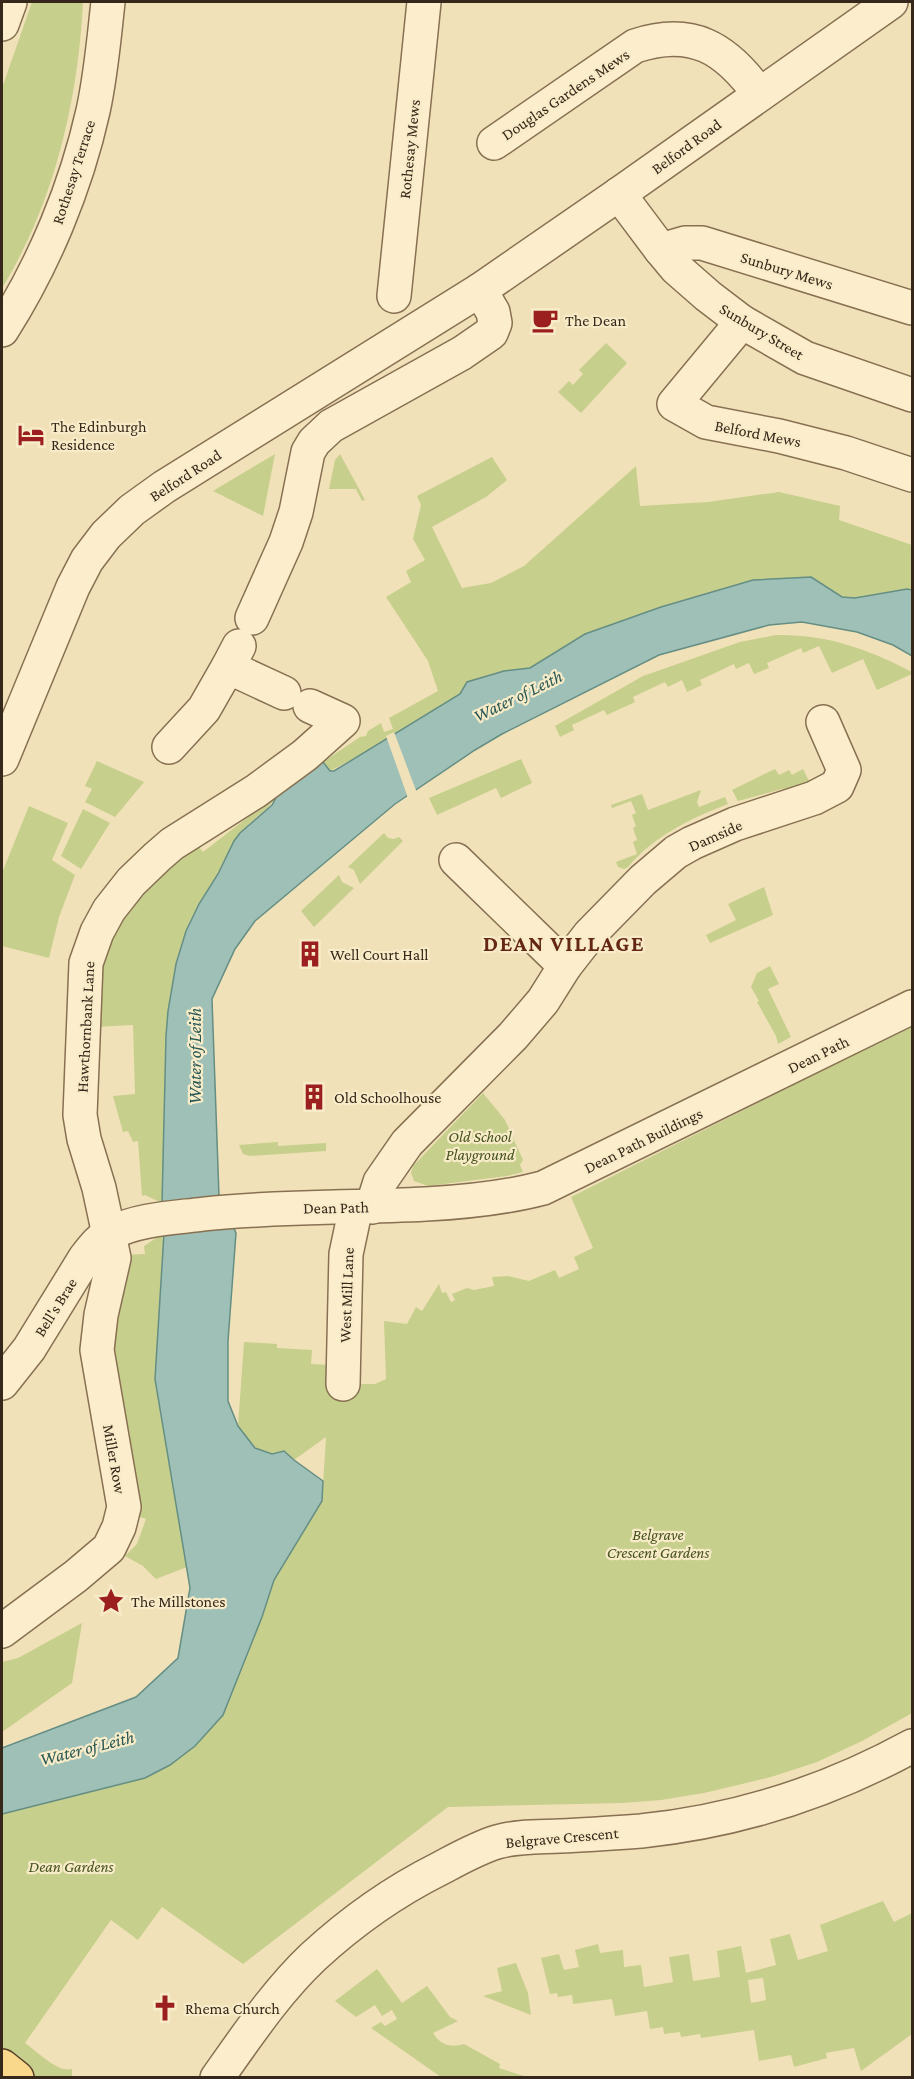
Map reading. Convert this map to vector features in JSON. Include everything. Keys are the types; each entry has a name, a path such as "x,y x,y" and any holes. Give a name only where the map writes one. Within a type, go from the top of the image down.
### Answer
{"main road":[{"path":"2,2066 17,2078"}],"street":[{"path":"2,24 10,2"},
{"name":"Rothesay Terrace","path":"2,330 37,268 58,220 80,159 99,80 108,2"},
{"name":"Rothesay Mews","path":"394,296 424,2"},
{"name":"Belford Road","path":"2,759 73,587 87,560 106,535 132,510 164,487 480,290 891,2"},
{"name":"Douglas Gardens Mews","path":"494,143 635,46 658,40 690,41 721,53 743,71 759,94"},
{"name":"Sunbury Street","path":"619,194 676,268 742,322 805,358 912,394"},
{"name":"Sunbury Mews","path":"661,250 685,243 702,243 912,308"},
{"path":"169,747 204,710 240,644 286,542 296,512 305,461 314,442 331,426 462,353 491,333 495,323 493,312 480,290"},
{"name":"Belford Mews","path":"742,322 674,404 706,422 779,436 846,453 912,475"},
{"name":"Hawthornbank Lane","path":"109,1233 99,1188 84,1139 80,1104 86,963 97,932 109,910 131,882 172,844 232,807 280,773 343,721 297,700 240,644"},
{"name":"Damside","path":"364,1207 407,1143 513,1036 543,1001 565,966 590,934 643,880 676,852 692,843 735,824 814,798 837,786 844,770 823,722"},
{"path":"456,860 565,966"},
{"name":"Dean Path","path":"724,1100 912,1007"},
{"name":"Dean Path Buildings","path":"562,1180 724,1100"},
{"name":"Dean Path","path":"109,1233 144,1222 241,1210 364,1207 516,1195 562,1180"},
{"name":"West Mill Lane","path":"344,1384 346,1254 364,1207"},
{"name":"Bell's Brae","path":"2,1383 29,1349 85,1258 109,1233"},
{"name":"Miller Row","path":"2,1631 76,1576 109,1548 119,1527 124,1507 97,1350 101,1315 114,1258 109,1233"},
{"name":"Belgrave Crescent","path":"217,2078 276,1999 312,1958 346,1928 383,1901 477,1849 499,1842 530,1837 639,1831 718,1820 766,1808 811,1793 912,1746"}],"green space":[{"path":"32,2 83,2 80,39 69,114 49,186 36,221 2,288 2,88"},
{"path":"606,343 627,363 581,413 558,392 569,381 573,385 583,374 579,370"},
{"path":"275,454 263,516 213,491"},
{"path":"340,454 365,500 362,501 356,489 329,489 335,460"},
{"path":"492,457 507,480 486,497 432,527 462,588 491,583 524,566 636,466 640,506 708,502 779,492 840,506 839,520 912,545 912,590 855,598 842,597 811,577 586,634 530,668 504,671 467,682 460,694 370,750 330,771 323,762 360,737 366,736 368,731 381,723 384,732 393,729 389,718 438,691 428,661 386,597 411,582 406,571 425,560 413,539 421,505 417,496"},
{"path":"776,635 812,637 846,644 879,656 912,674 877,690 863,659 832,673 819,646 803,653 801,648 767,663 769,668 754,674 749,663 736,669 734,664 700,680 702,685 687,692 682,680 668,687 665,682 633,697 635,702 607,715 604,710 572,725 574,730 560,737 555,726 643,676 740,642"},
{"path":"521,759 532,783 501,798 496,788 437,815 429,798"},
{"path":"97,761 144,782 115,817 85,802 92,789 85,786"},
{"path":"775,769 779,775 789,770 792,775 803,769 811,785 782,789 738,801 732,790"},
{"path":"701,790 697,802 699,807 725,797 728,804 674,829 649,846 628,867 624,869 618,867 616,862 637,854 633,842 637,840 633,828 636,826 632,815 636,813 631,801 612,808 611,805 642,794 648,810"},
{"path":"278,794 237,839 221,870 192,916 178,956 170,996 166,1036 162,1203 145,1195 142,1196 138,1141 133,1142 128,1131 123,1132 113,1096 135,1094 133,1025 95,1027 92,966 125,904 196,844 203,852"},
{"path":"29,806 68,823 52,860 75,875 59,917 49,958 2,946 2,873"},
{"path":"83,809 110,823 81,869 61,856"},
{"path":"384,833 388,838 399,837 403,841 360,884 354,870 348,867"},
{"path":"339,875 342,882 354,888 314,927 301,911"},
{"path":"764,887 773,915 710,943 706,935 736,920 728,904"},
{"path":"770,966 779,984 768,989 791,1037 778,1044 751,987 757,973"},
{"name":"Belgrave Crescent Gardens","path":"912,1025 912,1713 862,1741 817,1762 771,1777 704,1793 622,1803 448,1807 243,1964 162,1907 138,1940 111,1920 25,2043 54,2065 72,2069 72,2077 2,2078 2,1814 145,1778 223,1715 262,1617 274,1580 322,1501 326,1437 294,1460 284,1451 268,1453 257,1448 238,1426 244,1342 277,1344 277,1348 312,1350 311,1364 330,1365 343,1384 375,1384 386,1379 384,1321 407,1324 416,1307 422,1311 439,1284 442,1293 446,1292 451,1302 455,1300 452,1294 467,1288 474,1290 494,1286 492,1277 508,1276 529,1281 555,1270 559,1278 579,1269 574,1257 593,1248 571,1197"},
{"name":"Old School Playground","path":"483,1093 505,1120 523,1160 520,1165 523,1172 428,1186 414,1181 411,1173 413,1166"},
{"path":"278,1142 278,1146 326,1143 326,1151 250,1156 243,1154 239,1145"},
{"path":"164,1233 155,1379 187,1567 156,1579 143,1566 125,1556 137,1544 146,1519 132,1514 112,1367 125,1255 145,1254 144,1246"},
{"path":"82,1623 72,1683 2,1732 2,1662 18,1658"},
{"path":"883,1901 894,1922 912,1913 912,2034 861,2071 854,2048 826,2053 827,2058 794,2067 791,2055 759,2061 754,2030 701,2038 700,2034 681,2037 680,2032 664,2034 663,2027 650,2029 647,2011 615,2016 612,1999 573,2004 572,1995 558,1997 557,1993 550,1994 541,1958 559,1954 564,1970 579,1967 575,1950 598,1944 600,1953 623,1950 624,1967 641,1965 644,1987 673,1982 669,1957 689,1954 693,1981 720,1977 717,1951 741,1946 746,1973 776,1965 770,1939 790,1934 798,1960 828,1951 820,1925","holes":["763,1978 766,2000 751,2003 748,1980"]},
{"path":"516,1963 528,1993 531,2015 483,1996 502,1991 497,1968"},
{"path":"377,1969 402,2003 427,1986 450,2017 458,2021 433,2033 442,2043 455,2046 464,2044 500,2064 499,2068 527,2077 441,2077 371,2028 381,2022 385,2026 397,2019 392,2010 382,2016 375,2005 356,2017 335,2001"}],"water":[{"name":"Water of Leith","path":"811,577 842,597 855,598 912,590 912,656 893,645 857,632 802,622 769,625 659,655 502,734 395,804 255,921 235,949 212,999 219,1196 236,1233 228,1341 228,1401 238,1426 255,1448 272,1454 284,1451 323,1481 322,1501 274,1580 262,1617 223,1715 195,1746 170,1765 145,1778 2,1814 2,1748 136,1697 178,1658 190,1588 155,1379 164,1233 162,1203 166,1036 176,964 186,931 234,841 272,805 278,794 323,762 330,771 334,771 460,694 467,682 504,671 530,668 585,634 661,607 753,580"}],"pier":[{"path":"394,732 417,793 408,798 386,736"}],"place":[{"name":"The Dean","path":"545,320"},
{"name":"The Edinburgh Residence","path":"31,435"},
{"name":"Well Court Hall","path":"310,954"},
{"name":"Old Schoolhouse","path":"314,1097"},
{"name":"The Millstones","path":"111,1601"},
{"name":"Rhema Church","path":"165,2008"}],"district":[{"name":"DEAN VILLAGE","path":"564,943"}],"park label":[{"name":"Dean Gardens","path":"71,1866"}]}
